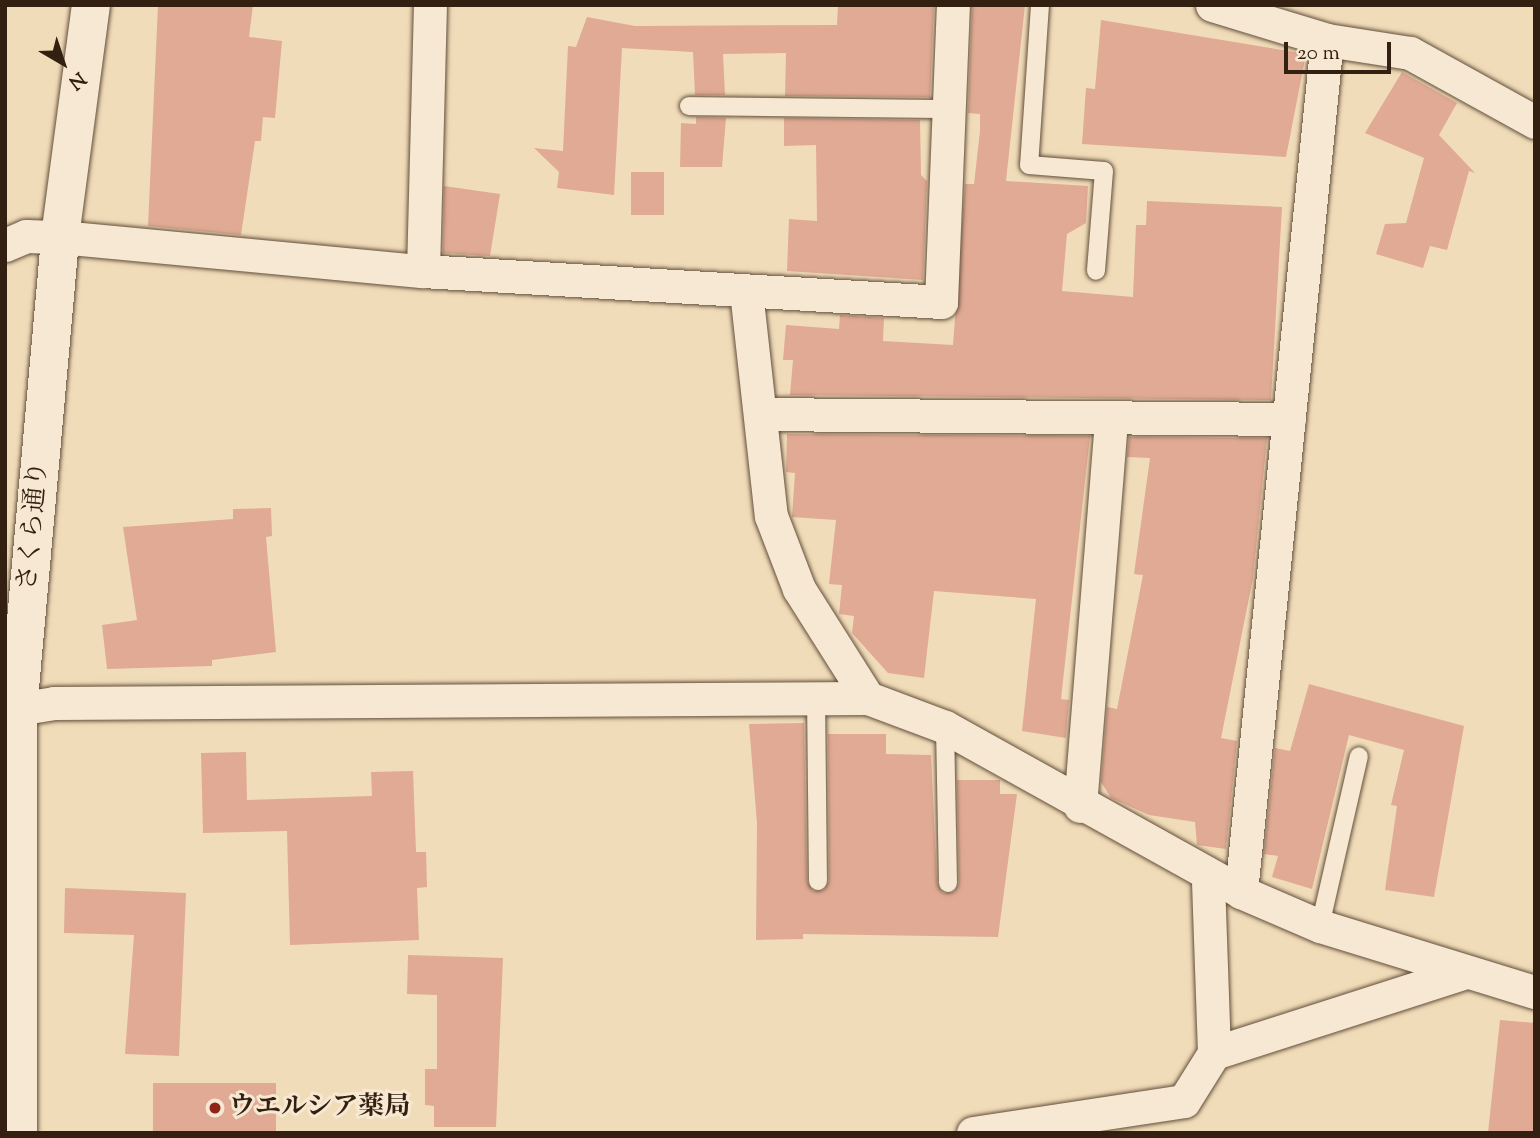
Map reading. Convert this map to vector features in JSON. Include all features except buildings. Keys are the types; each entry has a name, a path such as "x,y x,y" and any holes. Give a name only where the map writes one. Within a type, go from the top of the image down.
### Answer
{"street":[{"name":"さくら通り","path":"18,1133 12,710 60,237 91,5"},
{"path":"423,271 430,5"},
{"path":"5,245 26,236 60,237 423,271 941,302 952,110 953,5"},
{"path":"1230,8 1327,40 1410,53 1535,122"},
{"path":"1241,892 1327,40"},
{"path":"746,290 771,516 799,589 868,698"},
{"path":"760,414 1289,419"},
{"path":"1080,806 1111,417"},
{"path":"12,710 54,703 230,706 816,694 868,698 944,727 1080,806 1208,877 1241,892 1320,926 1464,973 1535,992"},
{"path":"973,1133 1184,1101 1213,1053 1208,877"},
{"path":"1213,1053 1464,973"}],"lane":[{"path":"1040,5 1029,165 1104,170 1096,271"},
{"path":"689,106 952,110"},
{"path":"816,694 818,881"},
{"path":"944,727 948,883"},
{"path":"1320,926 1359,756"}],"place":[{"name":"ウエルシア薬局","path":"215,1108"}]}
